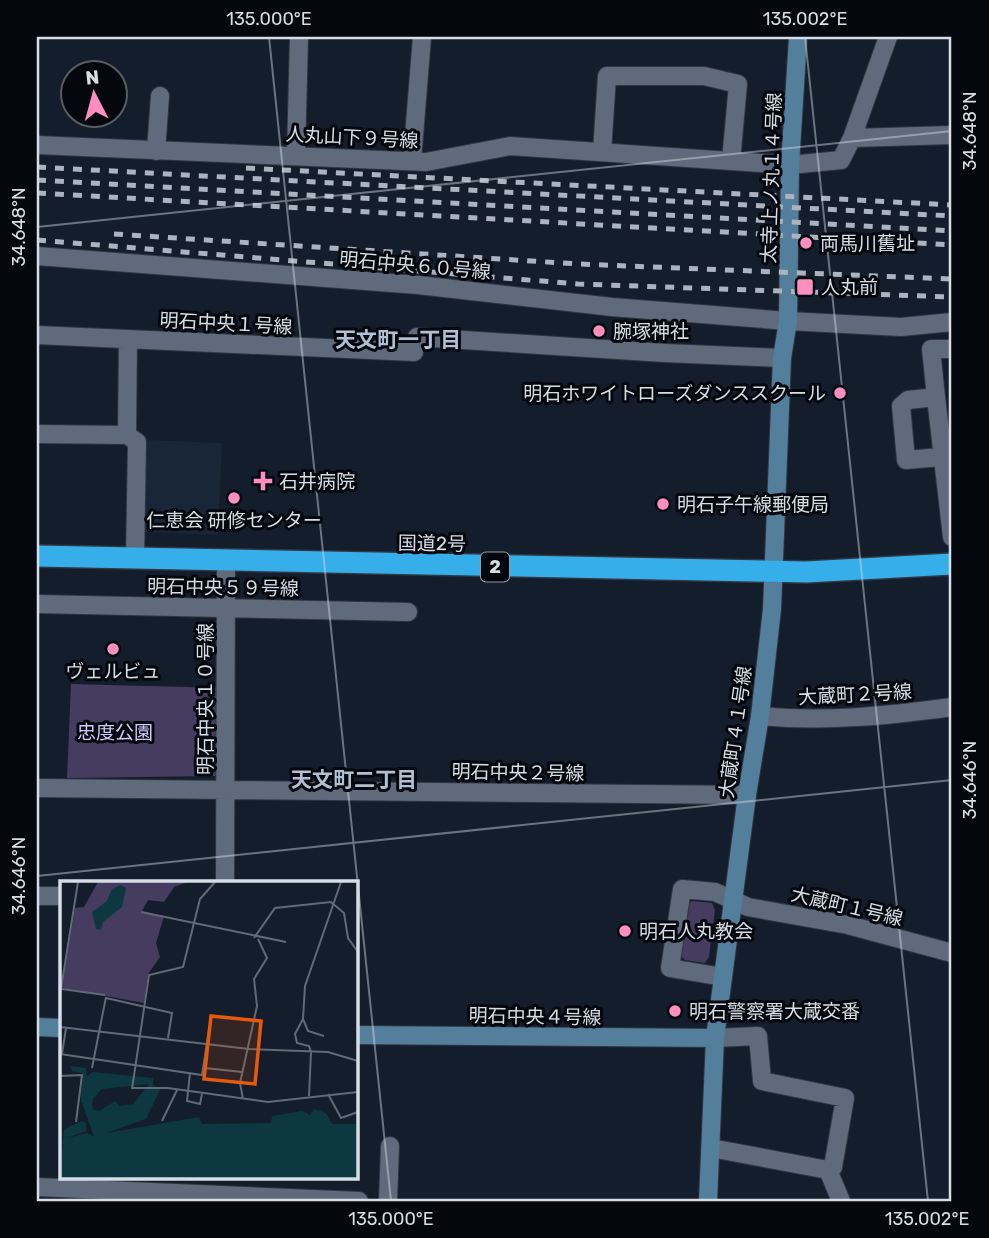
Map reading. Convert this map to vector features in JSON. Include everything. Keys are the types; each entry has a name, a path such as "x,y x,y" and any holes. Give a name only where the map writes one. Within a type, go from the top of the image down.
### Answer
{"highway":[{"name":"国道2号","path":"37,556 806,572 952,564"}],"street":[{"path":"296,155 299,37"},
{"path":"412,161 422,37"},
{"name":"太寺上ノ丸１４号線","path":"782,358 788,321 790,165 798,37"},
{"path":"888,37 852,138 952,135"},
{"path":"602,152 607,76 704,76 738,84 731,161"},
{"path":"156,151 160,96"},
{"name":"人丸山下９号線","path":"37,145 426,162 510,146 790,165 841,160 852,138"},
{"name":"明石中央６０号線","path":"37,256 418,285 612,307 788,321 901,327 952,323"},
{"name":"明石中央１号線","path":"37,335 782,358"},
{"path":"127,435 128,339"},
{"path":"952,349 931,349 936,397 948,457 952,537"},
{"name":"大蔵町４１号線","path":"708,1201 715,1038 760,716 772,609 782,358"},
{"path":"936,397 908,400 901,406 906,460 948,457"},
{"path":"37,434 127,435 136,442 135,559"},
{"name":"明石中央１０号線","path":"225,881 226,561"},
{"name":"明石中央５９号線","path":"37,604 408,612"},
{"name":"大蔵町２号線","path":"760,716 812,720 877,716 950,702"},
{"name":"明石中央２号線","path":"37,788 747,796"},
{"path":"723,977 670,968 682,889 715,892 734,899"},
{"path":"37,896 60,896"},
{"name":"大蔵町１号線","path":"734,899 748,907 848,925 952,953"},
{"path":"37,1027 60,1028"},
{"name":"明石中央４号線","path":"357,1035 715,1038"},
{"path":"711,1148 828,1170 834,1167 845,1098 762,1080 758,1037 715,1038"},
{"path":"388,1201 390,1146"},
{"path":"828,1170 841,1201"},
{"path":"37,1187 359,1201"}],"shaded area":[{"path":"145,440 222,443 218,535 142,532"}],"green space":[{"name":"忠度公園","path":"71,684 224,688 223,768 216,776 67,778"},
{"path":"692,901 712,903 715,910 709,957 705,963 685,960 681,956 686,906"}],"railway":[{"path":"37,167 952,216"},
{"path":"246,168 952,205"},
{"path":"37,180 952,231"},
{"path":"37,193 952,245"},
{"path":"114,234 578,264 952,279"},
{"path":"37,240 578,284 952,297"}],"place":[{"name":"両馬川舊址","path":"806,243"},
{"name":"人丸前","path":"805,287"},
{"name":"腕塚神社","path":"599,331"},
{"name":"明石ホワイトローズダンススクール","path":"840,393"},
{"name":"石井病院","path":"263,481"},
{"name":"仁恵会 研修センター","path":"234,498"},
{"name":"明石子午線郵便局","path":"663,504"},
{"name":"ヴェルビュ","path":"113,649"},
{"name":"明石人丸教会","path":"625,931"},
{"name":"明石警察署大蔵交番","path":"675,1011"}],"district":[{"name":"天文町一丁目","path":"398,340"},
{"name":"天文町二丁目","path":"354,780"}]}
